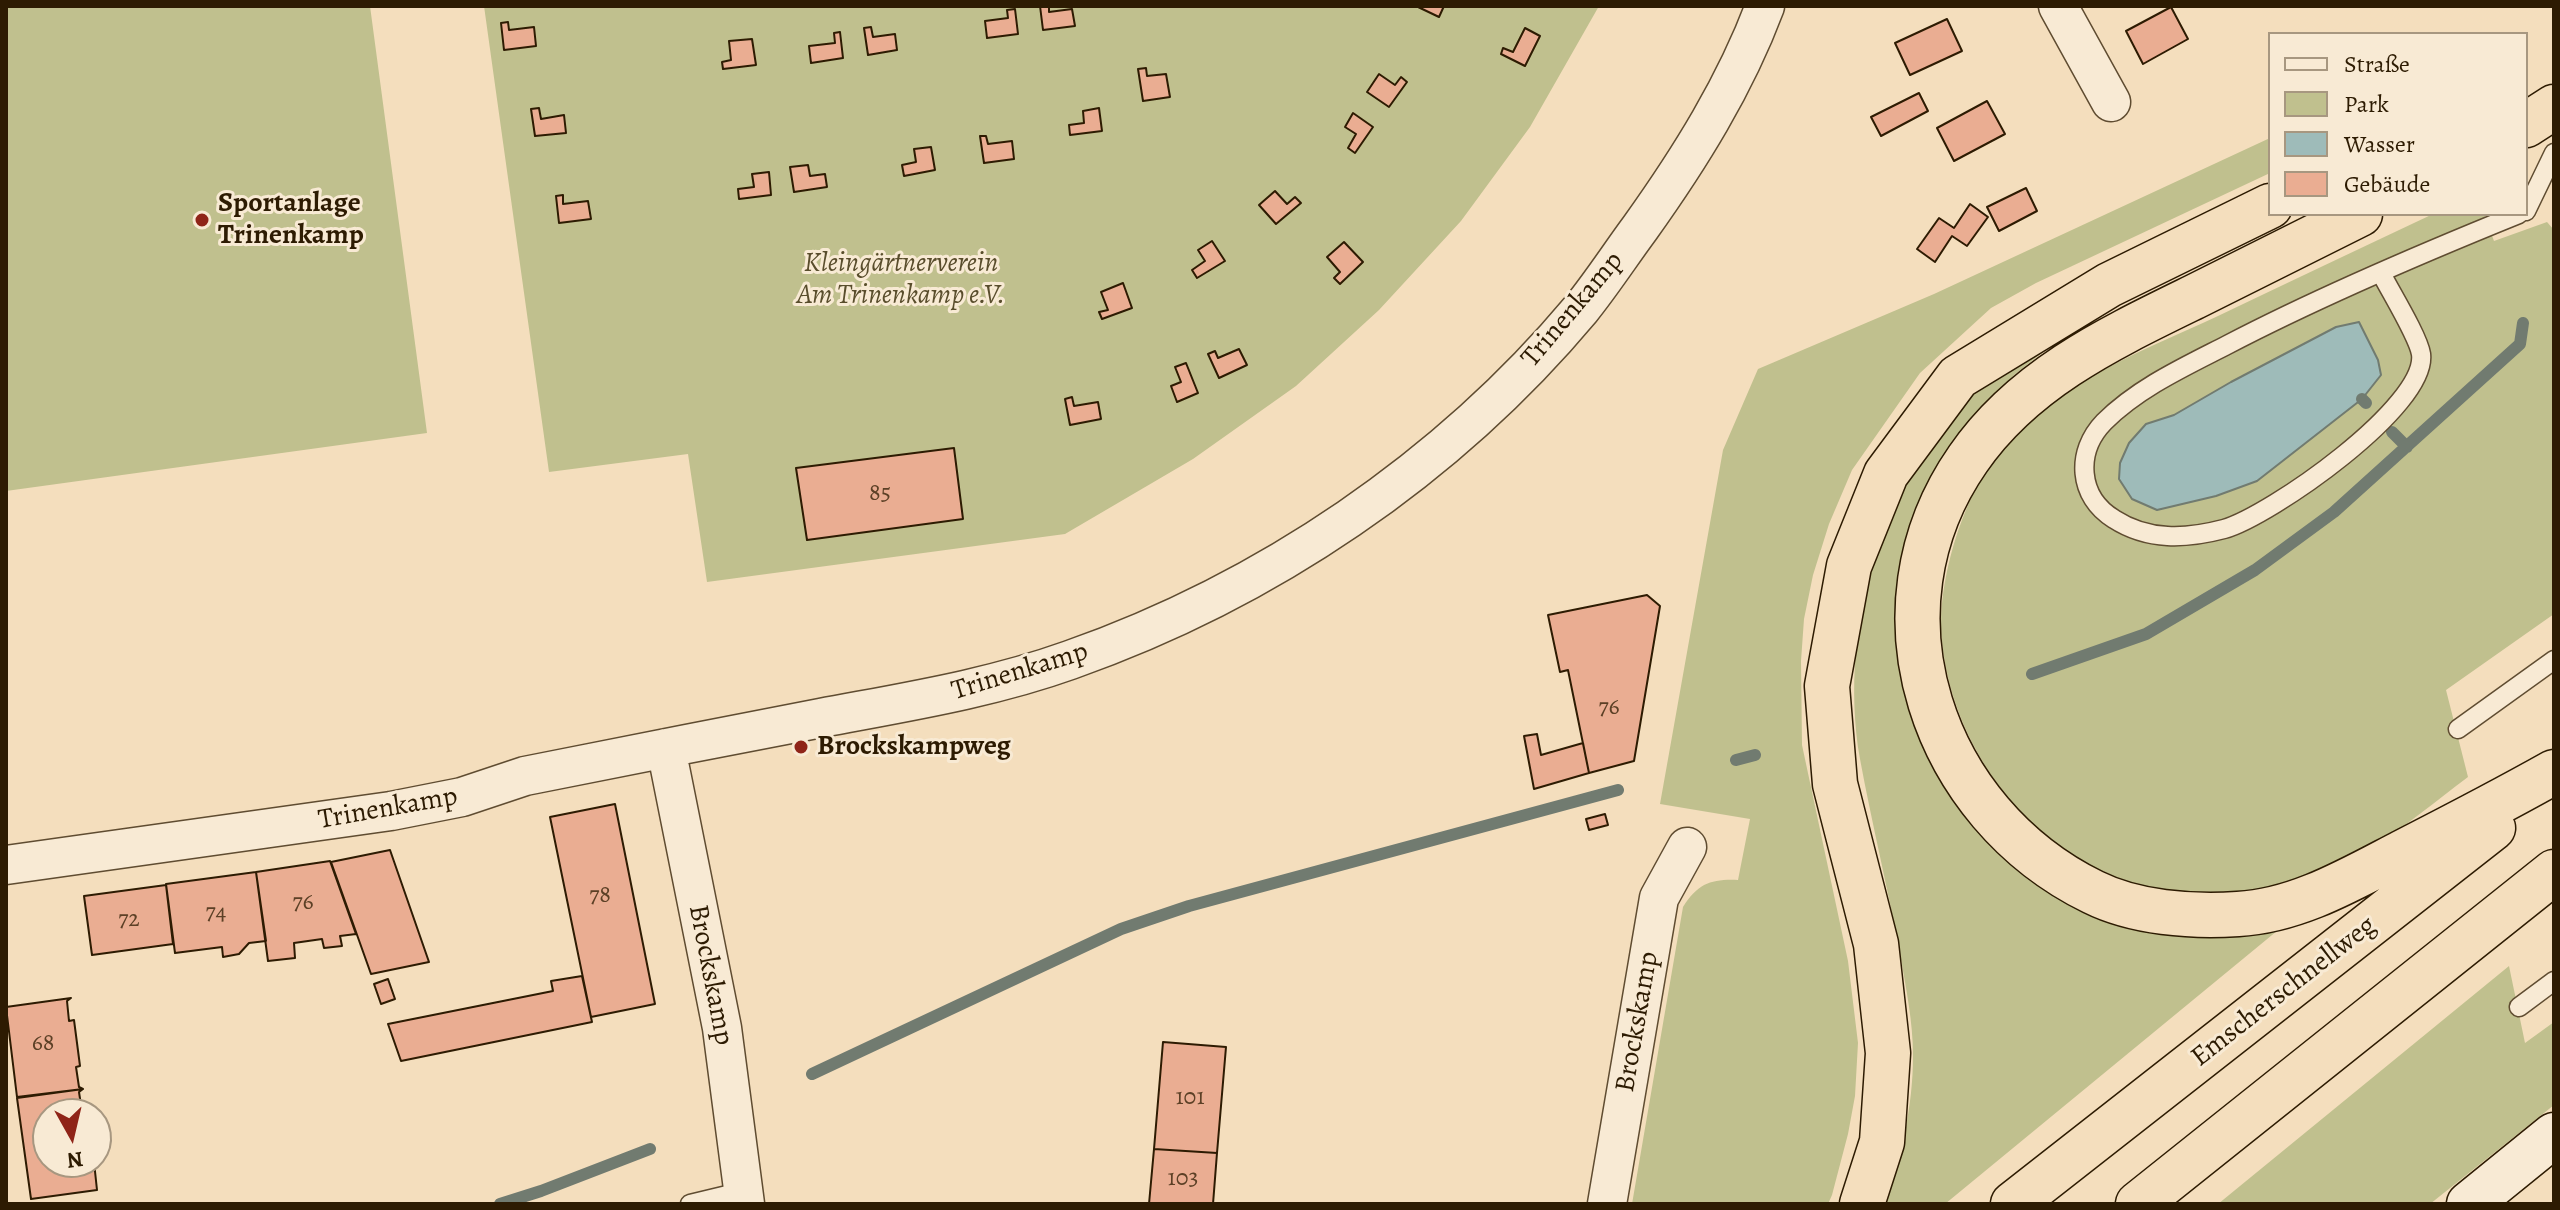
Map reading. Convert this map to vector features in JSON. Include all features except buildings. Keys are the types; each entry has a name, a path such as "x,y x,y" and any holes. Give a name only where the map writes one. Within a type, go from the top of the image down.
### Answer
{"highway":[{"path":"2528,96 2554,92"},
{"path":"2528,124 2554,107"},
{"path":"1862,1204 1882,1142 1888,1053 1876,944 1835,784 1827,686 1849,566 1886,474 1958,377 2109,285 2268,207"},
{"path":"2356,216 2112,338 2032,390 1968,458 1946,496 1929,540 1919,583 1923,678 1936,725 1983,806 2015,840 2095,893 2144,909 2192,914 2241,914 2292,904 2334,888 2478,827 2554,772"},
{"name":"Emscherschnellweg","path":"2013,1204 2478,827 2554,779"},
{"path":"2138,1204 2554,872"}],"main road":[{"path":"2469,1204 2554,1135"}],"street":[{"name":"Trinenkamp","path":"6,865 391,811 462,797 525,776 968,690 1069,661 1172,619 1285,561 1309,545 1442,449 1513,381 1581,309 1656,206 1723,103 1765,6"},
{"path":"2058,6 2111,102"},
{"name":"Brockskamp","path":"666,748 722,1028 745,1198"},
{"name":"Brockskamp","path":"1607,1204 1659,898 1687,847"}],"lane":[{"path":"2528,207 2554,153"},
{"path":"2381,273 2421,355 2416,378 2395,409 2351,448 2282,502 2238,525 2193,537 2156,536 2128,528 2100,510 2082,472 2088,443 2104,423 2137,395 2278,318 2381,273 2514,216"},
{"path":"2458,729 2554,660"},
{"path":"2519,1007 2554,981"},
{"path":"690,1204 745,1198"}],"green space":[{"name":"Sportanlage Trinenkamp","path":"6,6 370,6 427,433 6,491"},
{"name":"Kleingärtnerverein Am Trinenkamp e.V.","path":"484,6 1599,6 1530,127 1461,221 1379,310 1296,386 1193,459 1065,534 707,582 688,454 549,472"},
{"path":"2268,139 2268,174 2036,283 1991,308 1920,373 1852,470 1829,524 1813,575 1804,619 1801,661 1802,745 1848,961 1858,1043 1855,1096 1832,1195 1828,1204 1632,1204 1683,907 1706,884 1738,880 1750,819 1660,804 1723,450 1758,369 1934,294"},
{"path":"2429,216 2485,216 2494,241 2547,222 2554,230 2554,614 2446,690 2468,777 2372,847 2330,868 2261,888 2191,894 2143,887 2099,870 2058,845 2022,813 1992,775 1968,733 1951,688 1942,641 1942,600 1962,519 1989,465 2004,446 2027,423 2077,385"},
{"path":"2071,330 2014,375 1972,419 1909,701 1923,744 1948,788 2005,856 2283,926 1945,1204 1886,1204 1908,1113 1913,1043 1900,954 1860,759 1855,707 1856,654 1863,602 1877,550 1897,501 1923,455 1955,413 2002,369"},
{"path":"2509,966 2525,1043 2554,1022 2554,1105 2430,1204 2218,1204"}],"water":[{"path":"2359,322 2378,360 2381,375 2362,399 2257,481 2216,496 2157,510 2132,499 2119,479 2120,463 2129,443 2146,424 2174,415 2336,327"}],"waterway":[{"path":"2032,674 2146,634 2255,570 2334,512 2520,344 2523,323"},
{"path":"2362,399 2366,403"},
{"path":"2392,432 2407,447"},
{"path":"1736,760 1755,755"},
{"path":"812,1074 1121,929 1189,906 1618,790"},
{"path":"500,1204 650,1149"}],"place":[{"name":"Sportanlage Trinenkamp","path":"202,220"},
{"name":"Brockskampweg","path":"801,747"}]}
